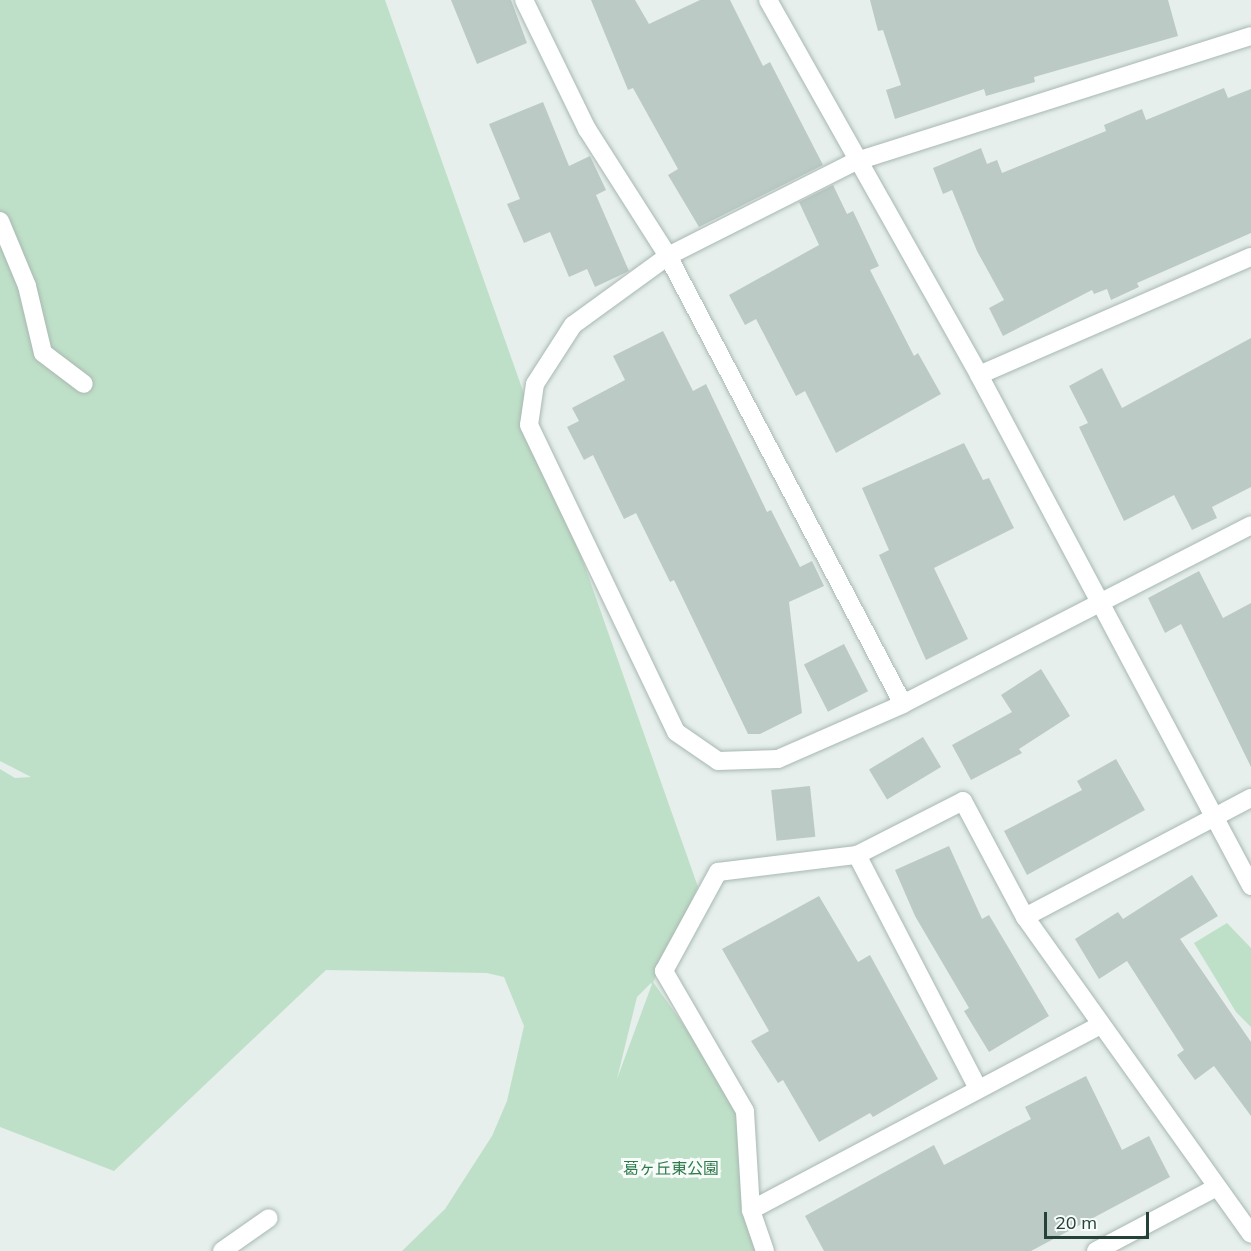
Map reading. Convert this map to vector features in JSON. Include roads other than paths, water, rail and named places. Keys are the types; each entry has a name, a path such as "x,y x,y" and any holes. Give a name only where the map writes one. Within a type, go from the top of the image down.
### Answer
{"street":[{"path":"524,0 587,129 668,256 903,704"},
{"path":"768,0 856,161 980,375 1097,602 1251,886"},
{"path":"1251,36 856,161 668,256 573,325 535,384 529,425 676,732 718,761 778,759 903,704 1097,602 1251,525"},
{"path":"0,221 27,286 43,353 84,384"},
{"path":"980,375 1251,257"},
{"path":"1024,917 1251,798"},
{"path":"765,1251 751,1210 745,1111 664,971 718,872 857,855 963,801 1024,917 1215,1188 1251,1234"},
{"path":"857,855 978,1088"},
{"path":"751,1210 1100,1025"},
{"path":"1096,1251 1215,1188"},
{"path":"222,1251 269,1218"}],"park label":[{"name":"葛ヶ丘東公園","path":"671,1168"}]}
